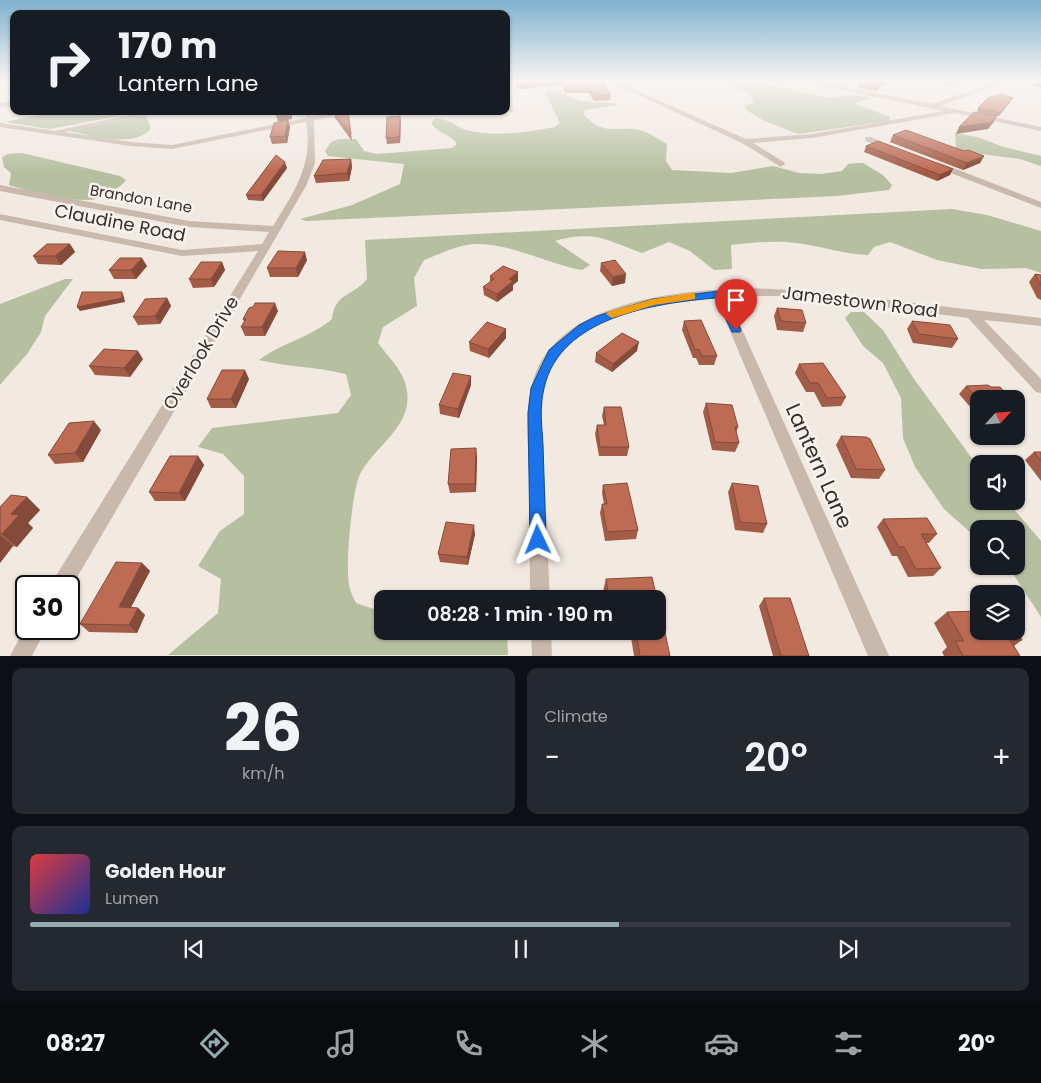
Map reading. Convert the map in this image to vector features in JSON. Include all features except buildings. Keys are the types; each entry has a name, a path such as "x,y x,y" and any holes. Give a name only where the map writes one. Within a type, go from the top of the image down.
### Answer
{"street":[{"path":"679,112 745,141 781,164"},
{"path":"745,141 812,136 956,112"},
{"path":"963,112 1041,129"},
{"path":"52,133 140,115"},
{"path":"0,125 172,147 308,115"},
{"name":"Overlook Drive","path":"68,575 302,186 309,170 312,136 308,115"},
{"path":"868,139 902,152"},
{"path":"927,161 1041,205"},
{"name":"Brandon Lane","path":"0,188 189,224 277,229"},
{"name":"Claudine Road","path":"0,217 182,254 265,248"},
{"path":"0,227 16,220"},
{"name":"Jamestown Road","path":"540,590 535,413 537,388 549,360 564,342 601,318 653,302 720,294 765,292 810,294 1041,322"},
{"name":"Lantern Lane","path":"720,294 879,656"},
{"path":"972,315 1041,388"},
{"path":"20,656 29,640"},
{"path":"541,640 542,656"}],"green space":[{"path":"554,112 585,112 584,115 602,128 635,129 652,135 667,144 666,161 672,170 731,173 773,166 799,173 821,174 842,171 848,164 863,163 883,175 892,185 889,190 837,196 306,221 300,219 352,205 400,184 404,164 328,156 325,151 331,142 339,139 356,139 364,151 377,154 452,148 457,144 434,127 431,123 434,119 448,121 470,131 491,134 555,127 560,123"},
{"path":"749,112 876,112 890,117 889,121 798,134 765,121"},
{"path":"39,115 125,115 50,129 5,122"},
{"path":"146,115 151,129 143,135 133,138 111,139 68,131"},
{"path":"955,133 977,137 1004,147 1041,156 1041,166 1020,159 965,152 956,148"},
{"path":"22,153 120,176 126,180 109,193 89,200 28,191 9,185 11,173 4,167 2,157 8,154"},
{"path":"952,209 987,215 1041,231 1041,273 1026,268 981,269 937,260 890,242 874,247 868,255 788,242 731,245 732,269 714,270 690,251 669,242 642,253 600,238 580,236 555,241 590,265 582,270 556,264 519,251 479,244 458,247 424,260 414,278 417,306 383,327 378,343 403,377 407,391 407,404 397,428 371,458 358,479 353,502 348,580 356,603 374,609 374,640 507,640 508,655 168,655 218,613 221,579 198,566 220,531 244,514 244,476 223,454 198,447 212,428 338,413 351,395 346,374 259,360 323,326 332,319 334,310 341,299 362,285 367,279 365,240"},
{"path":"65,279 73,279 45,316 41,332 27,354 0,385 0,304"},
{"path":"851,312 864,312 883,330 914,379 970,456 970,510 1015,510 1023,520 970,520 970,532 944,509 915,467 903,438 901,398 883,363 863,346 845,318"},
{"path":"1025,522 1041,541 1041,617 1025,592 1025,585 1020,585 1014,575 1025,575"}],"slow traffic":[{"path":"612,314 653,302 692,296"}],"route":[{"path":"538,540 535,413 537,388 545,367 564,342 601,318 626,309 653,302 720,294 736,330"}]}
